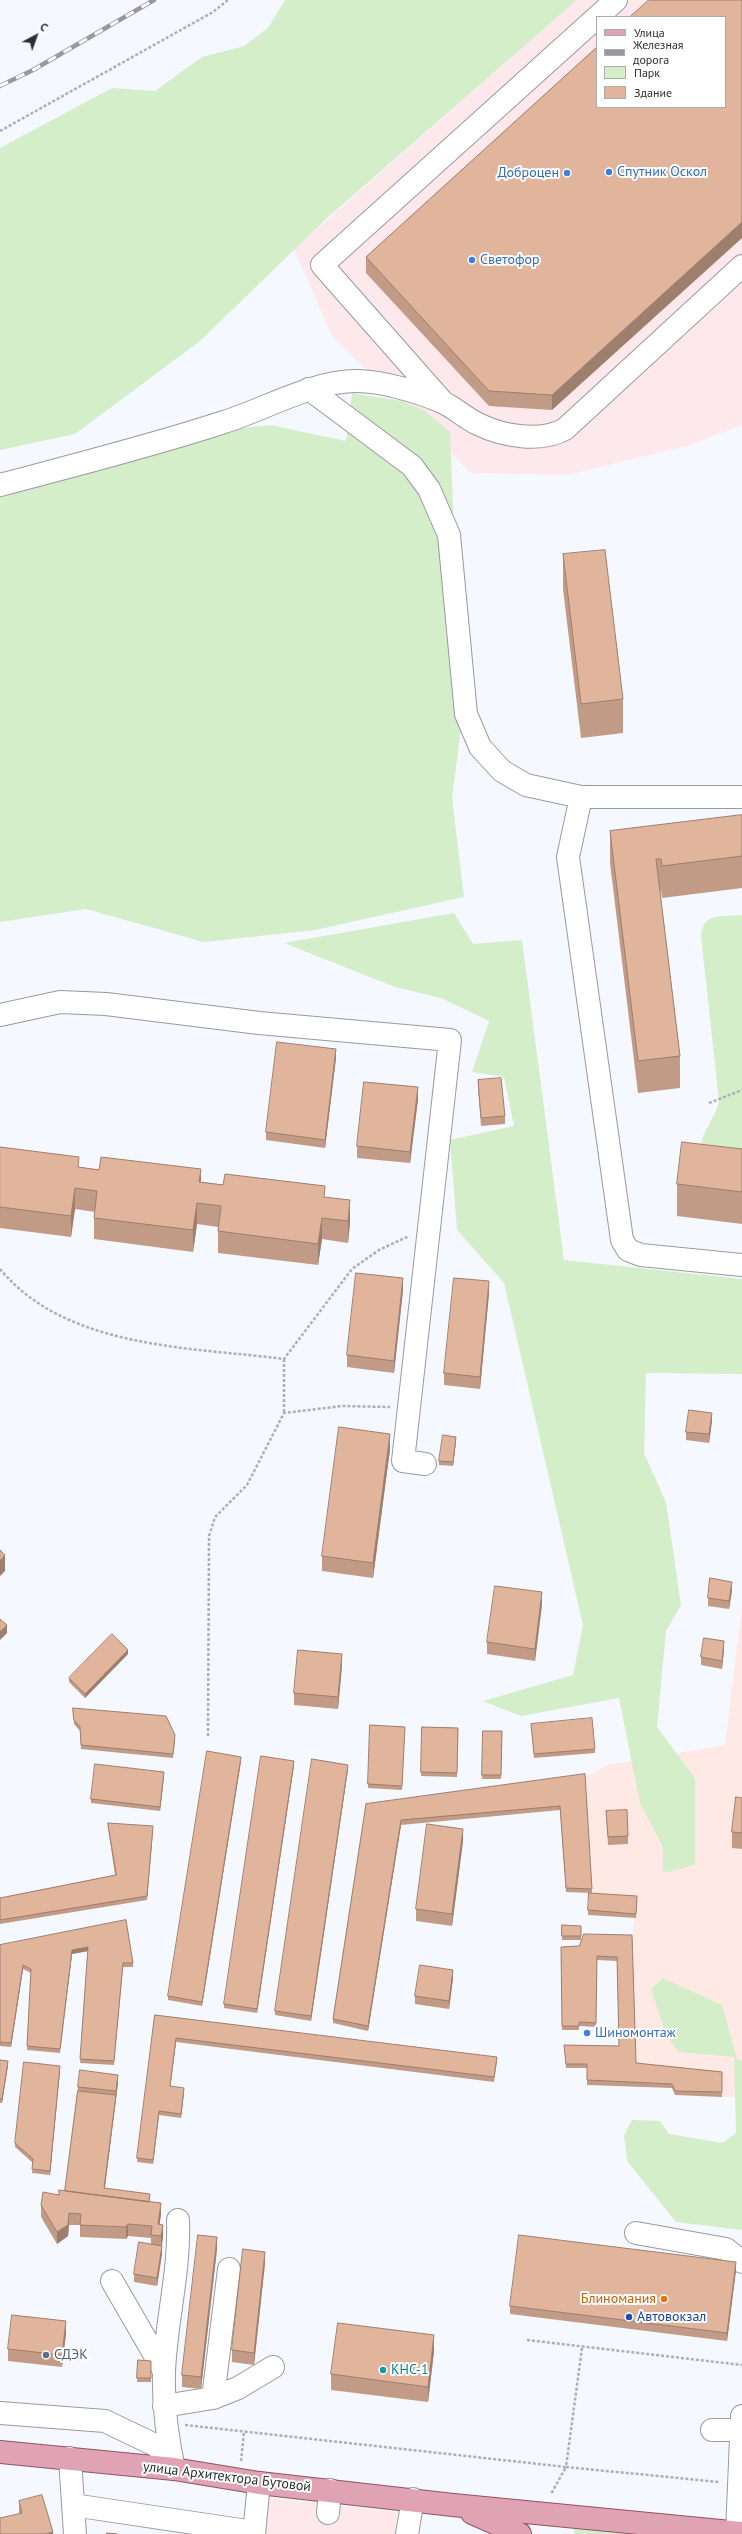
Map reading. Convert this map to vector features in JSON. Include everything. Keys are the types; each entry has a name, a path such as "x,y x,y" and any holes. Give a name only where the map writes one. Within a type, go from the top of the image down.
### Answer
{"main road":[{"name":"улица Архитектора Бутовой","path":"0,2452 174,2469 259,2483 413,2499 453,2505 740,2533"},
{"name":"улица Архитектора Бутовой","path":"453,2505 520,2534"}],"lane":[{"path":"598,16 616,0"},
{"path":"443,402 322,265 596,18"},
{"path":"0,485 225,422 309,389 357,381 415,392 443,402 478,425 503,432 539,438 555,434 565,429 742,266"},
{"path":"309,389 412,466 429,489 448,535 466,714 480,747 502,771 526,785 581,796 742,796"},
{"path":"581,796 568,857 622,1240 628,1250 642,1255 742,1265"},
{"path":"0,1015 60,1002 106,1004 259,1023 450,1040 403,1461 425,1464"},
{"path":"174,2469 165,2415 164,2371 179,2252 178,2220"},
{"path":"636,2233 726,2250 742,2262"},
{"path":"213,2398 229,2268"},
{"path":"112,2281 164,2371"},
{"path":"165,2415 238,2388 273,2367"},
{"path":"0,2413 105,2421 157,2446 174,2469"},
{"path":"712,2430 742,2423 739,2484 740,2533"},
{"path":"70,2458 75,2534"},
{"path":"73,2505 254,2533 259,2483"},
{"path":"328,2513 330,2490"},
{"path":"407,2534 413,2499"}],"path":[{"path":"0,131 212,12 228,0"},
{"path":"709,1103 742,1090"},
{"path":"208,1736 210,1536 215,1517 247,1485 284,1413 284,1359 352,1270 380,1250 429,1226"},
{"path":"0,1269 15,1288 51,1312 108,1335 154,1345 284,1359"},
{"path":"284,1413 342,1406 409,1408"},
{"path":"527,2340 582,2348 742,2365"},
{"path":"566,2467 582,2348"},
{"path":"165,2415 566,2467 739,2484"}],"shaded area":[{"path":"577,0 742,0 742,425 687,446 567,475 471,473 332,336 294,249"},
{"path":"742,1606 742,2097 722,2097 722,2076 636,2068 632,1939 637,1901 592,1893 585,1778 607,1765 725,1745"},
{"path":"265,2498 397,2512 395,2534 260,2534"}],"green space":[{"path":"285,0 577,0 326,219 200,341 75,434 0,450 0,148 112,88 155,91 202,57 244,46 268,28"},
{"path":"352,393 402,401 425,411 450,432 462,721 452,798 464,897 315,930 204,942 86,909 0,922 0,497 234,429 271,425 346,441"},
{"path":"454,913 473,944 522,940 564,1260 742,1279 742,1374 646,1373 644,1453 666,1502 681,1605 666,1631 657,1727 695,1778 695,1865 663,1873 663,1847 640,1803 619,1698 521,1716 483,1701 573,1675 583,1625 504,1283 457,1230 450,1140 514,1126 504,1077 472,1072 489,1021 441,998 395,987 284,943"},
{"path":"742,915 742,1167 700,1147 719,1101 701,936 702,928 709,919 714,917"},
{"path":"663,1978 722,2005 737,2059 742,2061 742,2230 676,2222 627,2161 624,2135 632,2120 660,2121 669,2134 722,2143 736,2133 734,2057 679,2052 667,2037 651,1989"},
{"path":"574,2527 631,2534 574,2534"}],"building":[{"name":"Спутник Оскол","path":"649,0 742,0 742,222 552,395 489,391 366,257 596,48 596,108 726,108 726,16 631,16"},
{"path":"605,550 623,699 581,704 563,554"},
{"path":"742,815 742,856 662,866 661,859 656,859 680,1056 638,1061 610,831"},
{"path":"277,1042 336,1049 325,1140 266,1132"},
{"path":"501,1078 505,1116 481,1118 478,1080"},
{"path":"364,1082 418,1087 410,1152 357,1146"},
{"path":"682,1142 742,1149 742,1192 677,1184"},
{"path":"0,1147 79,1157 78,1167 99,1170 101,1157 201,1169 199,1182 223,1185 225,1174 325,1186 324,1197 350,1200 348,1221 322,1218 318,1244 218,1231 221,1206 197,1203 193,1230 94,1218 97,1191 75,1188 71,1216 0,1207"},
{"path":"356,1273 403,1278 394,1361 347,1355"},
{"path":"454,1278 489,1281 480,1377 444,1373"},
{"path":"689,1410 712,1413 709,1434 686,1432"},
{"path":"339,1427 390,1434 373,1563 322,1556"},
{"path":"443,1435 456,1437 453,1462 439,1461"},
{"path":"0,1550 5,1555 0,1561"},
{"path":"710,1578 732,1582 729,1601 708,1598"},
{"path":"495,1586 542,1592 535,1649 487,1642"},
{"path":"0,1619 7,1625 0,1632"},
{"path":"112,1634 128,1650 85,1694 69,1678"},
{"path":"704,1638 724,1641 722,1661 701,1657"},
{"path":"298,1650 342,1654 338,1697 294,1693"},
{"path":"73,1708 166,1716 175,1735 173,1754 81,1745 80,1727 74,1720"},
{"path":"592,1718 595,1749 534,1754 531,1724"},
{"path":"370,1725 405,1727 402,1786 368,1784"},
{"path":"422,1727 458,1728 457,1773 421,1772"},
{"path":"483,1731 502,1731 501,1775 482,1775"},
{"path":"207,1751 241,1757 202,2002 168,1996"},
{"path":"261,1756 294,1761 257,2009 224,2004"},
{"path":"312,1759 348,1765 311,2016 275,2011"},
{"path":"95,1764 164,1772 160,1807 91,1799"},
{"path":"585,1774 592,1889 566,1888 560,1806 401,1820 368,2026 333,2019 366,1804"},
{"path":"736,1797 742,1798 742,1833 732,1832"},
{"path":"627,1810 628,1836 608,1837 606,1811"},
{"path":"108,1823 153,1826 147,1896 0,1920 0,1898 116,1875"},
{"path":"427,1824 463,1829 452,1914 416,1909"},
{"path":"589,1893 637,1896 636,1914 588,1910"},
{"path":"126,1920 133,1963 123,1963 114,2061 80,2059 88,1947 72,1950 60,2049 27,2046 31,1969 23,1965 11,2043 0,2042 0,1945"},
{"path":"562,1925 581,1926 581,1936 562,1936"},
{"path":"584,1934 632,1935 636,2063 722,2072 722,2092 675,2091 672,2084 587,2080 587,2064 566,2064 564,2045 619,2046 617,1957 597,1956 596,2023 579,2022 579,2026 562,2026 561,1947 579,1946"},
{"path":"420,1965 453,1970 449,2001 415,1996"},
{"path":"155,2015 497,2057 494,2077 176,2038 170,2086 184,2088 181,2114 159,2111 153,2160 137,2158"},
{"path":"0,2060 8,2061 2,2099 0,2099"},
{"path":"24,2062 60,2066 50,2171 32,2169 33,2159 15,2143"},
{"path":"80,2070 118,2075 116,2091 78,2087"},
{"path":"78,2091 116,2095 104,2188 150,2194 149,2202 65,2191"},
{"path":"59,2190 161,2203 158,2224 163,2225 161,2236 151,2235 152,2226 128,2224 126,2227 80,2225 81,2214 69,2213 68,2225 57,2232 41,2205 43,2192 59,2195"},
{"path":"198,2235 217,2237 201,2377 182,2375"},
{"path":"519,2235 736,2262 727,2333 510,2306"},
{"path":"139,2242 162,2246 157,2278 134,2274"},
{"path":"243,2249 265,2252 254,2353 232,2350"},
{"path":"12,2315 66,2321 62,2355 8,2349"},
{"name":"КНС-1","path":"338,2323 434,2335 428,2387 331,2374"},
{"path":"138,2360 151,2361 151,2378 137,2378"},
{"path":"42,2495 53,2532 45,2534 0,2534 0,2518 22,2513 19,2501"}],"railway":[{"path":"0,86 33,70 154,0"}],"place":[{"name":"Спутник Оскол","path":"609,172"},
{"name":"Доброцен","path":"567,173"},
{"name":"Светофор","path":"472,260"},
{"name":"Шиномонтаж","path":"587,2033"},
{"name":"Блиномания","path":"664,2299"},
{"name":"Автовокзал","path":"629,2317"},
{"name":"СДЭК","path":"46,2355"},
{"name":"КНС-1","path":"383,2370"}]}
